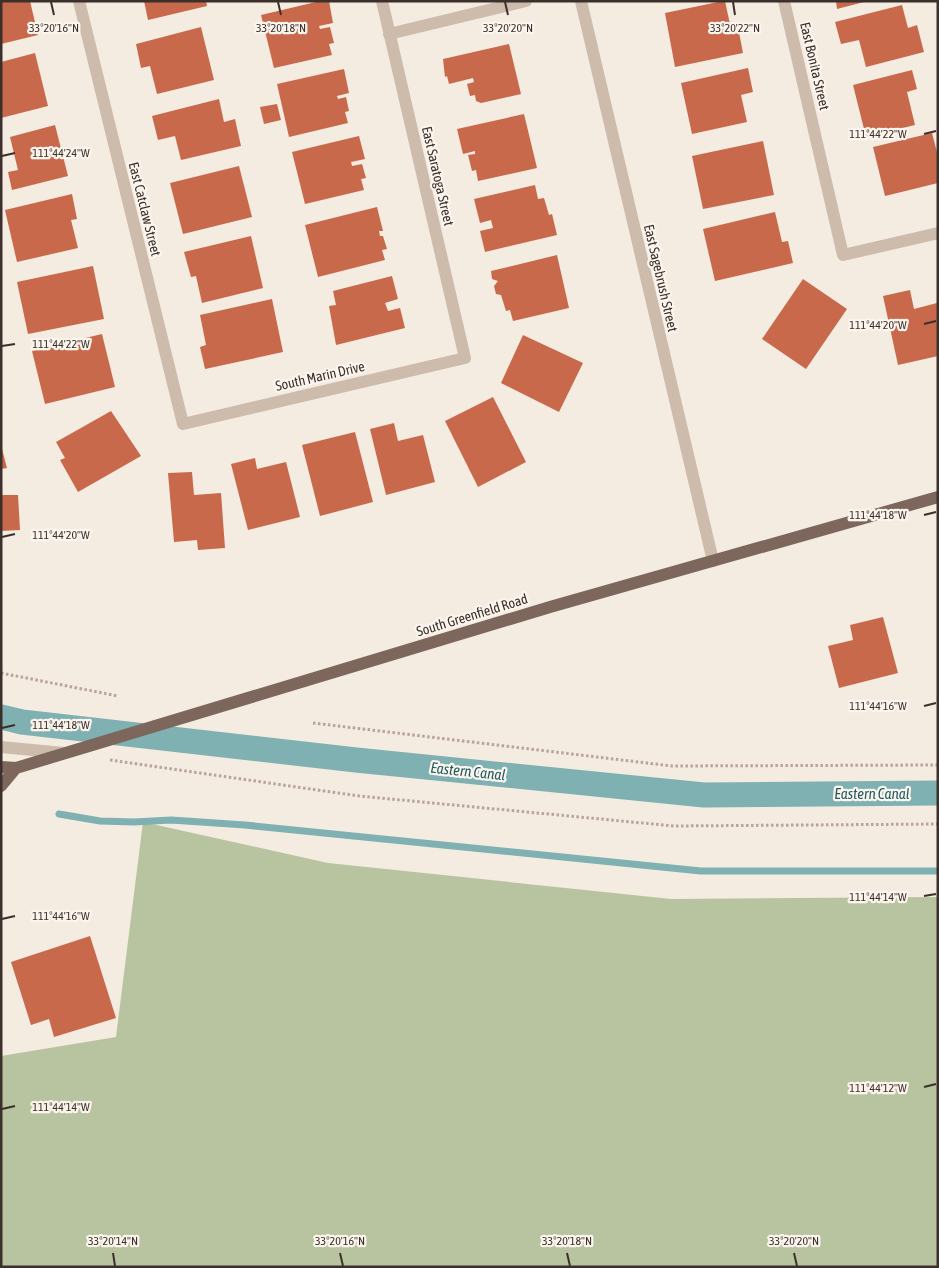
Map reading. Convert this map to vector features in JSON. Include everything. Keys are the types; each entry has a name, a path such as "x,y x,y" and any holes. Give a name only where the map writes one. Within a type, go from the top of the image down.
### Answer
{"main road":[{"name":"South Greenfield Road","path":"1,767 16,768 205,710 712,561 938,497"},
{"path":"1,786 16,768"}],"street":[{"name":"East Catclaw Street","path":"78,1 183,424"},
{"name":"East Saratoga Street","path":"382,1 465,358"},
{"path":"389,34 526,1"},
{"name":"East Sagebrush Street","path":"581,1 712,561"},
{"name":"East Bonita Street","path":"784,1 843,254 938,233"},
{"name":"South Marin Drive","path":"183,424 465,358"},
{"path":"1,748 64,753"}],"path":[{"path":"1,673 118,696"},
{"path":"313,723 672,766 938,765"},
{"path":"104,759 359,796 674,826 938,824"}],"green space":[{"path":"143,822 328,863 671,899 938,897 938,1267 1,1267 1,1056 116,1037"}],"building":[{"path":"1,1 30,1 38,35 1,44"},
{"path":"144,1 206,1 207,6 148,20"},
{"path":"320,1 329,1 333,23 319,26 320,29 330,27 334,43 329,44 332,55 274,68 261,15"},
{"path":"725,1 731,29 738,27 743,53 675,67 665,13"},
{"path":"836,1 864,1 864,2 837,9"},
{"path":"902,5 908,28 917,25 924,52 866,67 859,40 841,44 835,22"},
{"path":"201,27 214,80 157,94 150,66 141,68 136,44"},
{"path":"509,44 521,94 481,103 476,101 475,95 470,96 467,84 474,82 473,78 449,84 447,76 445,77 443,59"},
{"path":"35,53 48,106 1,118 1,62"},
{"path":"748,68 753,92 741,95 747,122 692,134 681,83"},
{"path":"344,69 349,93 337,96 338,99 346,97 349,111 345,112 348,123 289,137 277,84"},
{"path":"912,70 917,89 907,92 915,125 866,137 853,85"},
{"path":"219,99 224,122 235,119 241,146 181,160 175,136 158,140 152,116"},
{"path":"277,104 281,120 264,124 260,107"},
{"path":"524,114 537,168 478,181 476,170 472,171 468,155 475,154 475,151 463,154 457,129"},
{"path":"55,125 68,176 12,190 8,172 18,170 10,137"},
{"path":"932,133 938,156 938,183 885,196 873,147"},
{"path":"359,136 365,159 351,162 352,166 362,164 366,178 361,179 364,190 305,204 292,152"},
{"path":"763,141 774,195 703,209 692,156"},
{"path":"239,166 252,217 183,234 170,183"},
{"path":"535,185 538,199 544,198 549,215 552,214 557,235 485,252 480,231 493,228 491,220 480,223 474,199"},
{"path":"72,194 77,219 71,220 78,248 17,262 5,210"},
{"path":"377,207 383,231 379,231 380,236 383,236 387,249 382,250 385,260 318,277 305,225"},
{"path":"775,212 782,242 788,241 793,263 715,281 703,229"},
{"path":"251,236 263,288 202,303 196,276 191,277 184,252"},
{"path":"557,255 569,308 513,321 510,310 506,311 501,295 496,294 494,286 498,281 492,279 491,271"},
{"path":"93,266 104,319 28,334 17,282"},
{"path":"392,276 398,299 385,303 388,311 400,308 405,328 336,345 329,306 336,305 333,291"},
{"path":"803,279 847,309 806,369 762,339"},
{"path":"910,290 914,309 937,303 938,356 898,365 883,296"},
{"path":"272,299 283,352 205,369 200,347 206,345 200,315"},
{"path":"102,334 115,387 45,404 32,351"},
{"path":"523,335 583,363 559,412 501,383"},
{"path":"493,397 526,462 478,487 445,421"},
{"path":"111,411 141,456 78,492 60,460 65,458 56,442"},
{"path":"394,423 398,441 423,435 435,482 386,495 370,429"},
{"path":"355,432 373,502 320,516 302,445"},
{"path":"1,445 7,468 1,469"},
{"path":"255,458 257,469 286,462 300,517 248,530 231,464"},
{"path":"192,472 194,495 221,493 225,548 198,550 197,540 174,542 168,473"},
{"path":"1,495 18,495 20,530 1,531"},
{"path":"883,617 898,673 839,688 828,646 853,640 850,625"},
{"path":"90,936 116,1018 54,1037 49,1019 31,1025 11,962"}],"waterway":[{"name":"Eastern Canal","path":"1,717 22,722 356,760 704,795 938,793"},
{"path":"59,814 100,821 171,820 245,825 701,871 938,871"}]}
